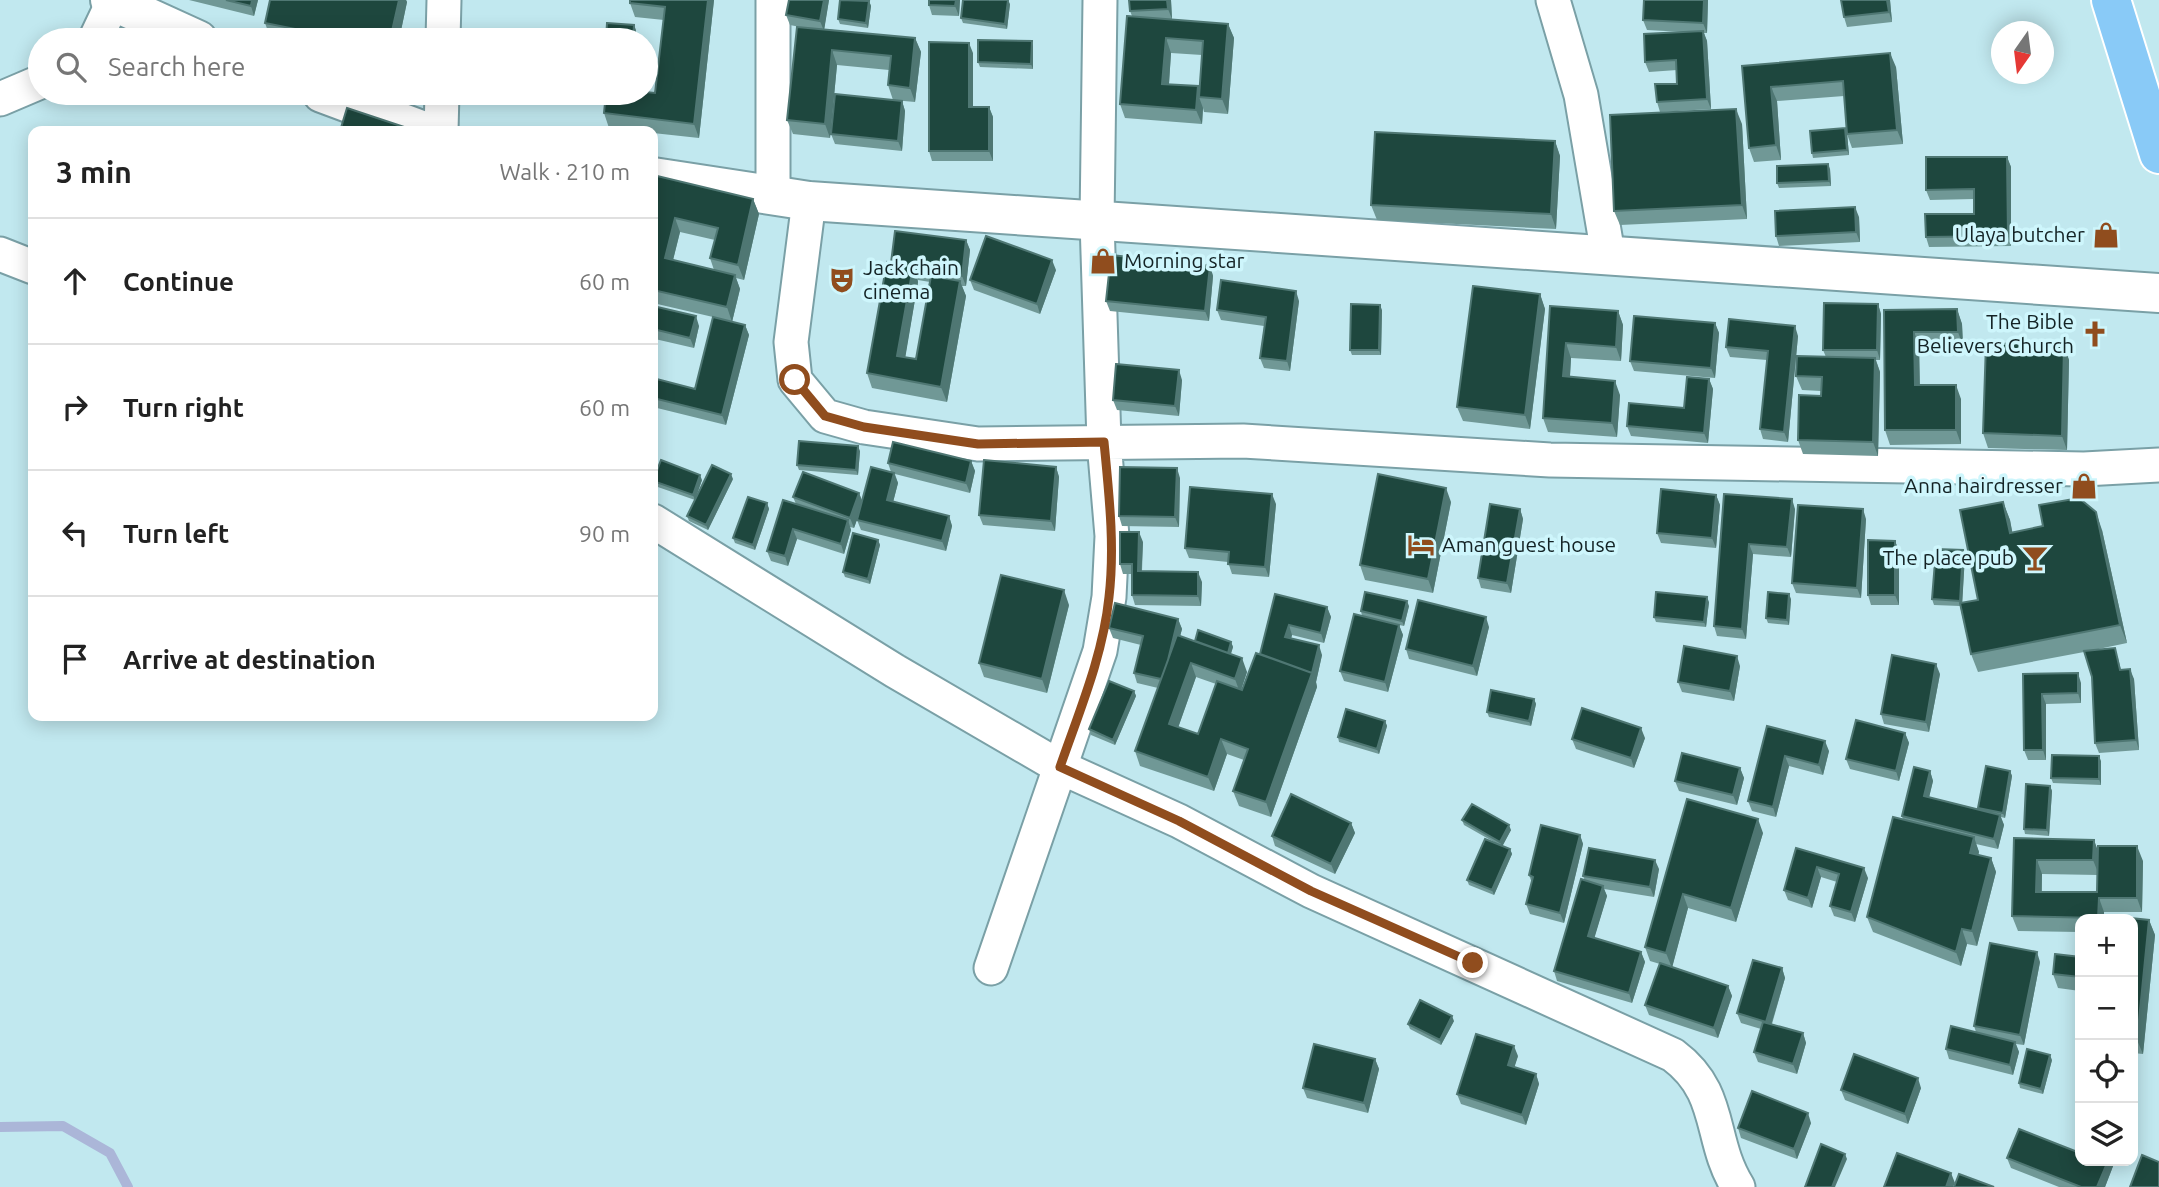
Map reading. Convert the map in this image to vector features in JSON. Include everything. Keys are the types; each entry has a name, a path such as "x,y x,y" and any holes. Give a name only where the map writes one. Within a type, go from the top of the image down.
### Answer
{"highway":[{"path":"2111,0 2159,154"}],"street":[{"path":"443,28 444,0"},
{"path":"773,0 791,198 791,342 795,380 825,416 864,427 978,444 1243,441 1550,460 2084,469 2159,464"},
{"path":"991,968 1100,651 1110,597 1112,536 1104,442 1097,221 1100,0"},
{"path":"1553,0 1581,94 1608,254"},
{"path":"101,28 113,1 172,28"},
{"path":"0,99 28,87"},
{"path":"354,105 411,126"},
{"path":"441,126 442,105"},
{"path":"658,178 791,198 2159,293"},
{"path":"0,254 28,265"},
{"path":"658,524 895,671 1060,767 1179,821 1311,891 1673,1055 1692,1069 1704,1088 1715,1119 1724,1165 1738,1187"}],"building":[{"path":"226,0 252,0 251,6"},
{"path":"270,0 399,0 393,28 290,28 265,23"},
{"path":"630,0 708,0 694,124 604,113 605,105 658,105 658,67 665,7 630,3"},
{"path":"789,0 824,0 820,21 786,15"},
{"path":"840,0 869,1 866,23 838,19"},
{"path":"929,0 956,0 955,6 929,5"},
{"path":"963,0 1008,0 1005,24 961,18"},
{"path":"1129,0 1167,0 1168,9 1130,11"},
{"path":"1644,0 1704,0 1703,23 1643,20"},
{"path":"1841,0 1887,0 1889,12 1844,17"},
{"path":"1127,16 1228,24 1222,99 1199,97 1203,41 1166,38 1162,84 1198,86 1196,110 1120,104"},
{"path":"607,23 634,25 634,28 607,28"},
{"path":"797,27 915,38 910,88 888,85 891,56 832,50 825,124 787,120"},
{"path":"1703,31 1707,99 1657,102 1655,84 1677,84 1676,60 1645,62 1644,34"},
{"path":"978,40 1032,41 1031,64 978,62"},
{"path":"929,42 969,43 969,107 989,107 989,151 929,151"},
{"path":"1890,53 1897,130 1847,134 1843,81 1771,87 1776,145 1749,148 1742,66"},
{"path":"835,94 902,101 898,141 831,134"},
{"path":"347,108 401,126 342,126"},
{"path":"1736,109 1742,205 1614,211 1610,115"},
{"path":"1845,128 1847,150 1812,153 1810,131"},
{"path":"1375,132 1555,141 1551,214 1371,205"},
{"path":"1926,157 2007,157 2008,236 1926,237 1925,214 1974,214 1974,189 1926,190"},
{"path":"1828,164 1829,181 1777,183 1777,166"},
{"path":"658,176 753,199 738,265 710,258 718,228 675,218 665,258 735,275 727,307 658,291"},
{"path":"1855,207 1856,232 1776,236 1775,211"},
{"path":"895,231 966,240 962,276 914,270 913,267 891,263"},
{"path":"986,236 1052,260 1037,304 970,280"},
{"path":"1111,255 1210,266 1205,311 1106,301"},
{"path":"887,262 913,267 897,356 916,359 931,276 960,281 941,387 867,373"},
{"path":"1221,280 1296,291 1287,361 1260,358 1266,317 1217,310"},
{"path":"1473,286 1540,294 1525,415 1457,407"},
{"path":"1824,303 1878,304 1877,350 1823,350"},
{"path":"1351,304 1380,305 1379,350 1350,350"},
{"path":"1550,306 1618,311 1616,347 1566,343 1563,376 1615,381 1612,423 1543,418"},
{"path":"658,307 696,316 690,338 658,330"},
{"path":"1957,309 1958,332 1914,332 1915,385 1956,385 1956,430 1885,430 1884,310"},
{"path":"1634,316 1715,323 1711,368 1630,361"},
{"path":"713,317 745,325 722,415 658,399 658,379 695,389"},
{"path":"1729,319 1795,326 1784,432 1760,429 1768,351 1726,347"},
{"path":"1986,343 2064,346 2062,436 1983,433"},
{"path":"1797,356 1875,358 1873,442 1798,440 1799,395 1821,396 1822,377 1796,376"},
{"path":"1116,364 1179,370 1175,406 1113,400"},
{"path":"1687,377 1709,379 1704,433 1627,426 1629,403 1684,408"},
{"path":"799,441 858,446 856,470 797,465"},
{"path":"893,442 971,461 966,483 888,463"},
{"path":"661,460 700,475 693,495 658,483"},
{"path":"984,460 1056,467 1051,521 979,515"},
{"path":"712,465 731,474 706,525 687,516"},
{"path":"871,467 894,473 887,500 949,516 942,541 857,520"},
{"path":"1120,467 1177,468 1175,517 1119,516"},
{"path":"803,472 859,493 850,518 793,497"},
{"path":"1378,474 1446,488 1428,579 1360,565"},
{"path":"1190,487 1272,494 1265,567 1228,564 1229,552 1185,548"},
{"path":"1661,489 1716,495 1712,538 1657,533"},
{"path":"1724,494 1792,499 1787,547 1749,544 1742,629 1714,626"},
{"path":"748,497 767,503 753,545 733,538"},
{"path":"2079,498 2096,512 2120,625 1971,654 1960,603 1978,600 1960,510 2003,502 2010,533 2043,526 2039,505"},
{"path":"783,500 848,520 841,544 793,529 785,556 767,551"},
{"path":"1490,504 1520,509 1507,583 1478,578"},
{"path":"1798,505 1863,509 1857,588 1792,583"},
{"path":"1120,532 1139,532 1138,571 1198,572 1198,596 1132,595 1132,564 1120,564"},
{"path":"853,533 878,540 868,579 843,572"},
{"path":"1868,540 1895,541 1895,595 1868,595"},
{"path":"1936,549 1963,550 1960,601 1932,599"},
{"path":"1001,575 1064,590 1042,679 979,663"},
{"path":"1365,592 1407,601 1402,621 1361,611"},
{"path":"1656,592 1707,597 1704,622 1654,617"},
{"path":"1768,592 1789,594 1787,620 1766,618"},
{"path":"1275,594 1327,607 1321,633 1289,625 1285,637 1319,645 1312,673 1260,654"},
{"path":"1418,600 1486,617 1473,666 1406,649"},
{"path":"1115,603 1178,619 1161,679 1134,673 1143,636 1109,628"},
{"path":"1354,614 1399,625 1385,682 1340,671"},
{"path":"1198,630 1231,642 1228,653 1195,641"},
{"path":"1177,635 1242,658 1235,679 1191,663 1169,724 1198,734 1217,681 1242,690 1256,653 1312,673 1266,802 1233,791 1248,749 1221,739 1208,777 1135,751"},
{"path":"1684,646 1737,656 1730,691 1678,682"},
{"path":"2115,648 2120,670 2130,669 2136,740 2095,743 2092,677 2084,651"},
{"path":"1892,655 1936,664 1926,722 1881,714"},
{"path":"2078,673 2078,693 2042,694 2043,750 2024,750 2023,674"},
{"path":"1109,681 1134,691 1113,740 1089,729"},
{"path":"1491,690 1534,699 1529,721 1487,712"},
{"path":"1582,708 1641,728 1631,758 1572,739"},
{"path":"1346,709 1385,721 1377,749 1338,737"},
{"path":"1856,720 1905,733 1896,771 1846,759"},
{"path":"1767,726 1825,741 1819,765 1785,756 1773,807 1748,801"},
{"path":"1682,753 1740,768 1733,795 1675,781"},
{"path":"2052,755 2099,756 2099,779 2051,778"},
{"path":"1986,766 2010,771 2003,813 1978,808"},
{"path":"1914,767 1930,771 1924,796 2000,815 1994,839 1902,816"},
{"path":"2026,784 2050,786 2047,830 2024,829"},
{"path":"1291,794 1351,823 1331,864 1272,836"},
{"path":"1687,799 1758,819 1731,908 1683,894 1666,953 1645,947"},
{"path":"1472,804 1509,825 1500,842 1462,820"},
{"path":"1893,817 1974,837 1970,853 1991,858 1972,931 1962,929 1956,952 1867,917"},
{"path":"1541,825 1580,835 1560,913 1526,904 1533,877 1529,875"},
{"path":"2014,838 2094,840 2093,860 2037,860 2036,892 2097,892 2098,846 2137,846 2137,898 2099,898 2098,914 2075,914 2075,917 2012,916"},
{"path":"1485,839 1510,849 1492,890 1467,880"},
{"path":"1589,848 1655,860 1650,887 1583,876"},
{"path":"1796,848 1864,868 1851,912 1830,906 1839,874 1817,867 1808,898 1784,890"},
{"path":"1581,879 1603,886 1588,936 1641,952 1629,993 1554,971"},
{"path":"2138,919 2149,920 2138,1030"},
{"path":"1990,943 2037,952 2020,1035 1974,1026"},
{"path":"2055,954 2075,956 2075,976 2053,974"},
{"path":"1753,960 1782,968 1766,1022 1737,1013"},
{"path":"1660,963 1728,986 1714,1028 1645,1005"},
{"path":"1420,1000 1452,1016 1440,1040 1408,1024"},
{"path":"1763,1022 1803,1033 1793,1064 1754,1052"},
{"path":"1951,1026 2015,1042 2010,1065 1946,1049"},
{"path":"1476,1034 1514,1046 1508,1065 1536,1074 1522,1115 1457,1094"},
{"path":"1314,1044 1375,1059 1364,1103 1303,1088"},
{"path":"2027,1049 2050,1055 2041,1089 2019,1083"},
{"path":"1854,1054 1918,1078 1905,1114 1841,1090"},
{"path":"1752,1091 1808,1113 1794,1149 1738,1128"},
{"path":"2019,1129 2075,1151 2075,1166 2106,1166 2097,1187 2081,1187 2007,1158"},
{"path":"1821,1144 1845,1154 1832,1187 1805,1187"},
{"path":"1897,1153 1951,1173 1946,1187 1884,1187"},
{"path":"2142,1155 2159,1162 2159,1187 2130,1187"},
{"path":"1959,1174 1994,1187 1954,1187"}],"waterway":[{"path":"0,1127 63,1126 110,1153 128,1187"}],"place":[{"name":"Ulaya butcher","path":"2106,235"},
{"name":"Morning star","path":"1103,261"},
{"name":"Jack chain cinema","path":"842,280"},
{"name":"The Bible Believers Church","path":"2095,334"},
{"name":"Anna hairdresser","path":"2084,486"},
{"name":"Aman guest house","path":"1421,545"},
{"name":"The place pub","path":"2035,558"}],"route":[{"path":"795,380 825,416 864,427 978,444 1104,442 1112,536 1110,597 1100,651 1060,767 1179,821 1311,891 1473,963"}]}
